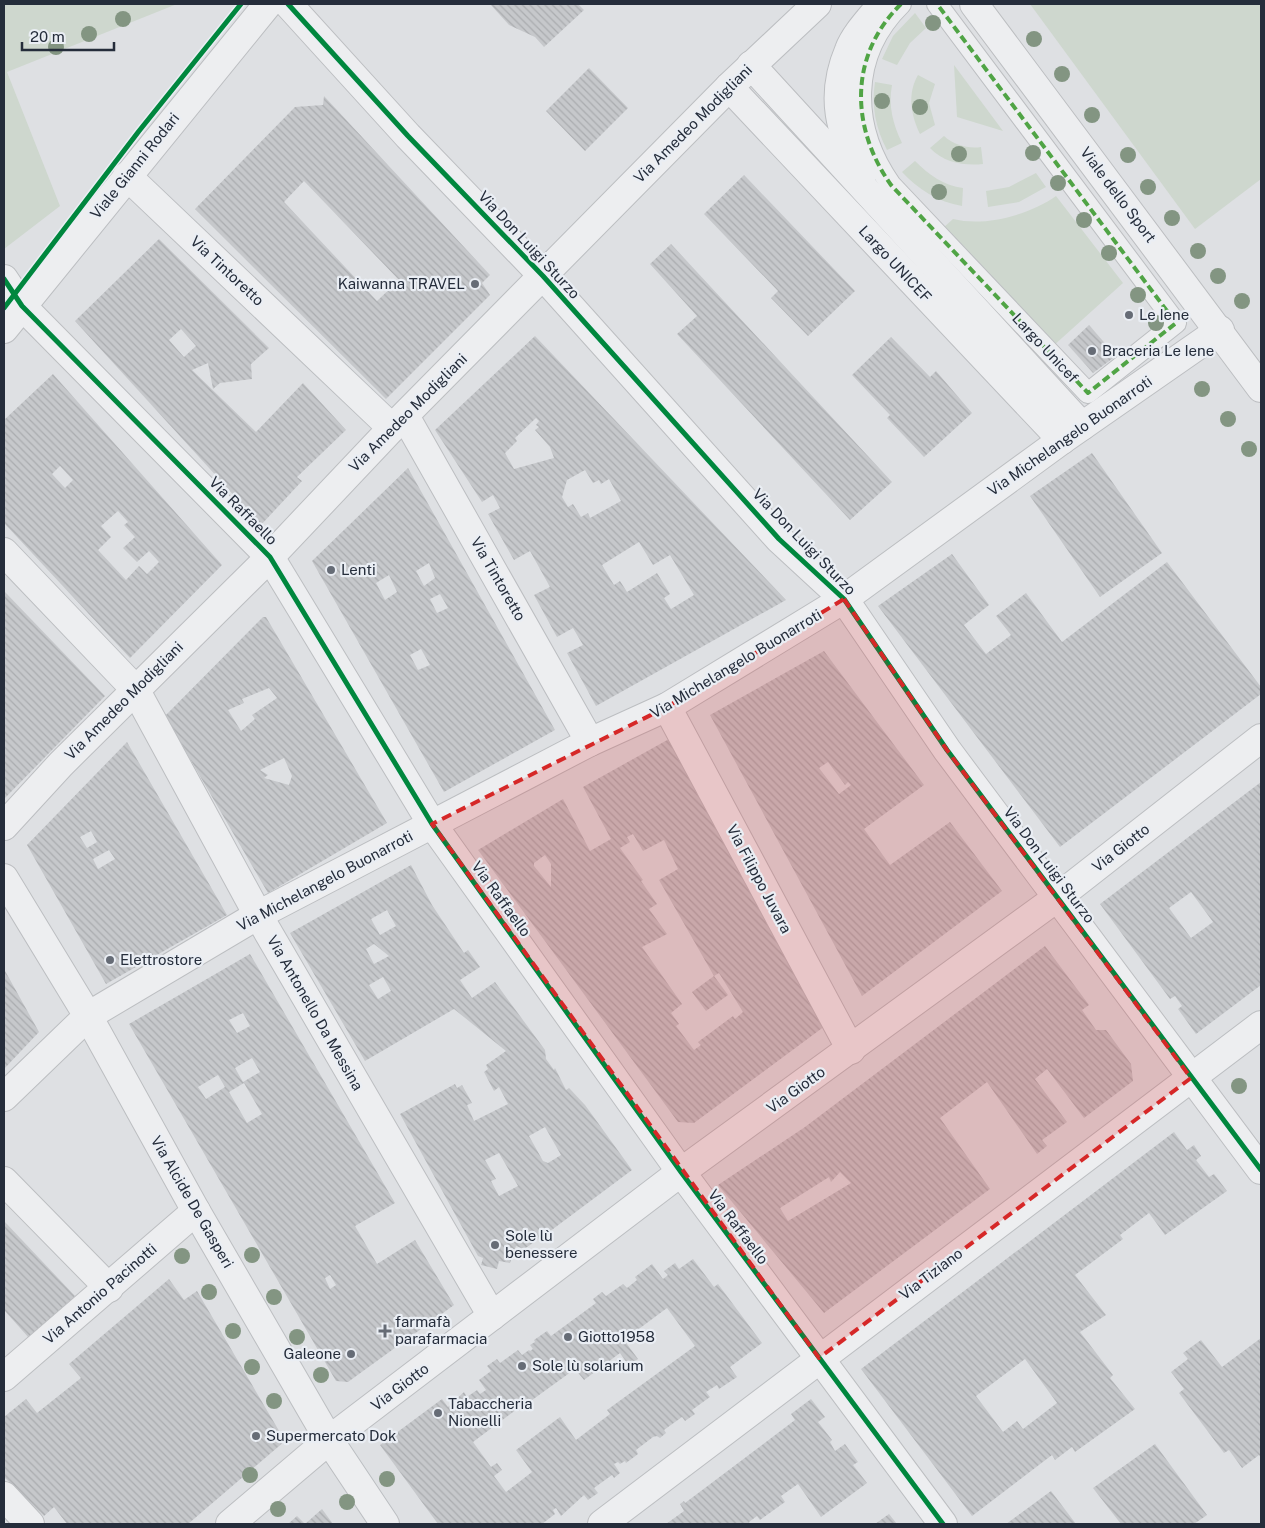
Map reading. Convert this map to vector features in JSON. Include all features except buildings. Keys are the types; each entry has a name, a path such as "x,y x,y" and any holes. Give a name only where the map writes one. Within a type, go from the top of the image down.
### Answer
{"street":[{"name":"Viale Gianni Rodari","path":"4,329 268,4"},
{"name":"Via Don Luigi Sturzo","path":"288,4 408,136 543,276 779,538 844,599 947,750 1261,1170"},
{"name":"Via Amedeo Modigliani","path":"4,826 135,689 270,556 398,422 729,87 817,4"},
{"name":"Largo UNICEF","path":"875,201 852,156 840,123 838,87 849,49 882,4"},
{"name":"Largo Unicef","path":"901,4 880,29 864,67 861,88 864,129 879,168 891,185 1088,393 1176,323 937,4"},
{"name":"Viale dello Sport","path":"974,4 1220,330 1261,388"},
{"name":"Largo UNICEF","path":"751,65 875,201 1072,433"},
{"name":"Largo UNICEF","path":"729,87 1072,433"},
{"name":"Via Tintoretto","path":"127,176 398,422 590,742"},
{"name":"Via Raffaello","path":"4,279 22,306 270,556 432,824 681,1172 943,1524"},
{"name":"Via Michelangelo Buonarroti","path":"4,1097 88,1016 258,915 590,742 667,707 844,599 1072,433 1220,330"},
{"name":"Via Antonello Da Messina","path":"4,552 135,689 258,915 492,1316"},
{"name":"Via Filippo Juvara","path":"667,707 851,1050"},
{"name":"Via Giotto","path":"230,1524 329,1440 681,1172 851,1050 1058,897 1261,738"},
{"name":"Via Alcide De Gasperi","path":"4,878 88,1016 196,1211 329,1440 384,1524"},
{"name":"Via Tiziano","path":"602,1524 819,1358 1261,1026"},
{"path":"4,1181 109,1288"},
{"name":"Via Antonio Pacinotti","path":"4,1377 196,1211"},
{"path":"4,1496 30,1524"}],"highlighted area":[{"path":"844,599 947,750 1191,1078 819,1358 432,824 667,707"}],"shaded area":[{"path":"4,4 177,4 7,72 60,206 4,249"},
{"path":"1030,4 1261,4 1261,179 1195,229"},
{"path":"915,13 926,28 910,43 897,65 882,59 893,36"},
{"path":"954,65 1003,131 957,117"},
{"path":"918,75 935,84 929,103 935,125 920,134 911,104 912,90"},
{"path":"875,82 892,85 892,115 902,143 887,150 875,117"},
{"path":"944,136 961,146 981,147 983,164 955,162 936,153 930,148"},
{"path":"915,161 937,179 949,185 963,188 962,206 937,198 908,178 902,172"},
{"path":"1036,173 1046,187 1019,202 988,207 986,191 1009,187"},
{"path":"1056,196 1123,283 1052,347 943,228 953,219 979,221 1006,218 1033,209"}],"marked path":[{"path":"901,4 884,24 872,46 864,68 861,92 862,116 868,139 878,163 891,185 1088,393 1176,323 937,4"}],"cycle path":[{"path":"4,308 139,131 241,4"},
{"path":"288,4 408,136 543,276 779,539 844,599 947,750 1261,1170"},
{"path":"4,279 22,306 270,557 432,824 681,1172 943,1524"}],"place":[{"name":"Kaiwanna TRAVEL","path":"475,284"},
{"name":"Le Iene","path":"1129,315"},
{"name":"Braceria Le Iene","path":"1092,351"},
{"name":"Lenti","path":"331,570"},
{"name":"Elettrostore","path":"110,960"},
{"name":"Sole lù benessere","path":"495,1245"},
{"name":"farmafà parafarmacia","path":"385,1331"},
{"name":"Giotto1958","path":"568,1337"},
{"name":"Galeone","path":"351,1354"},
{"name":"Sole lù solarium","path":"522,1366"},
{"name":"Tabaccheria Nionelli","path":"438,1413"},
{"name":"Supermercato Dok","path":"256,1436"}]}
